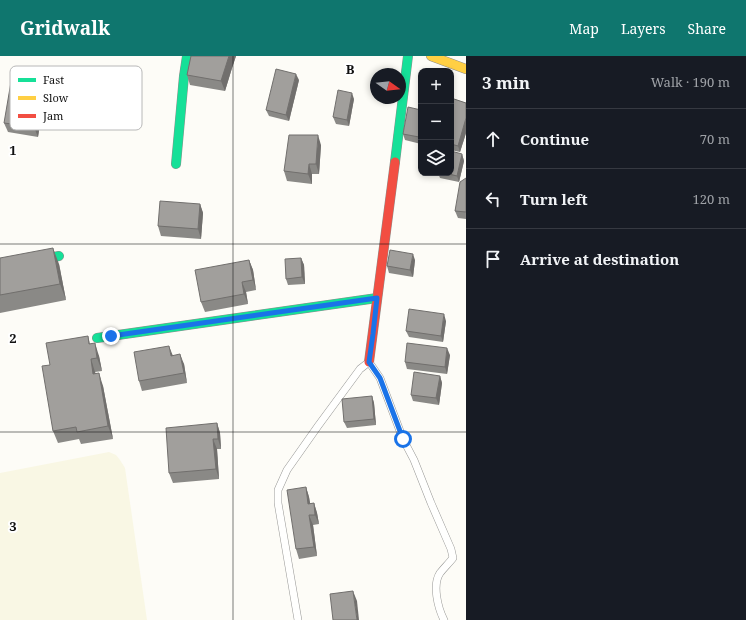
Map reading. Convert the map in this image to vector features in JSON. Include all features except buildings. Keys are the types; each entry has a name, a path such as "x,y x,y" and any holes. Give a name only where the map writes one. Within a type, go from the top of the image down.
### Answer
{"main road":[{"path":"176,164 187,56"},
{"path":"369,362 408,56"},
{"path":"431,56 466,69"},
{"path":"0,267 59,256"},
{"path":"97,338 377,298"}],"lane":[{"path":"298,620 278,503 278,490 287,470 318,426 360,369 369,362 380,378 403,439 414,460 451,549 453,558 439,574 436,588 440,611 444,620"}],"shaded area":[{"path":"109,452 116,455 125,468 147,620 0,620 0,473"}],"traffic: fast":[{"path":"176,164 187,56"},
{"path":"395,162 408,56"},
{"path":"0,267 59,256"},
{"path":"97,338 377,298"}],"traffic: slow":[{"path":"431,56 466,69"}],"traffic: jam":[{"path":"369,362 395,162"}],"route":[{"path":"111,336 377,298 369,362 380,378 403,439"}]}
